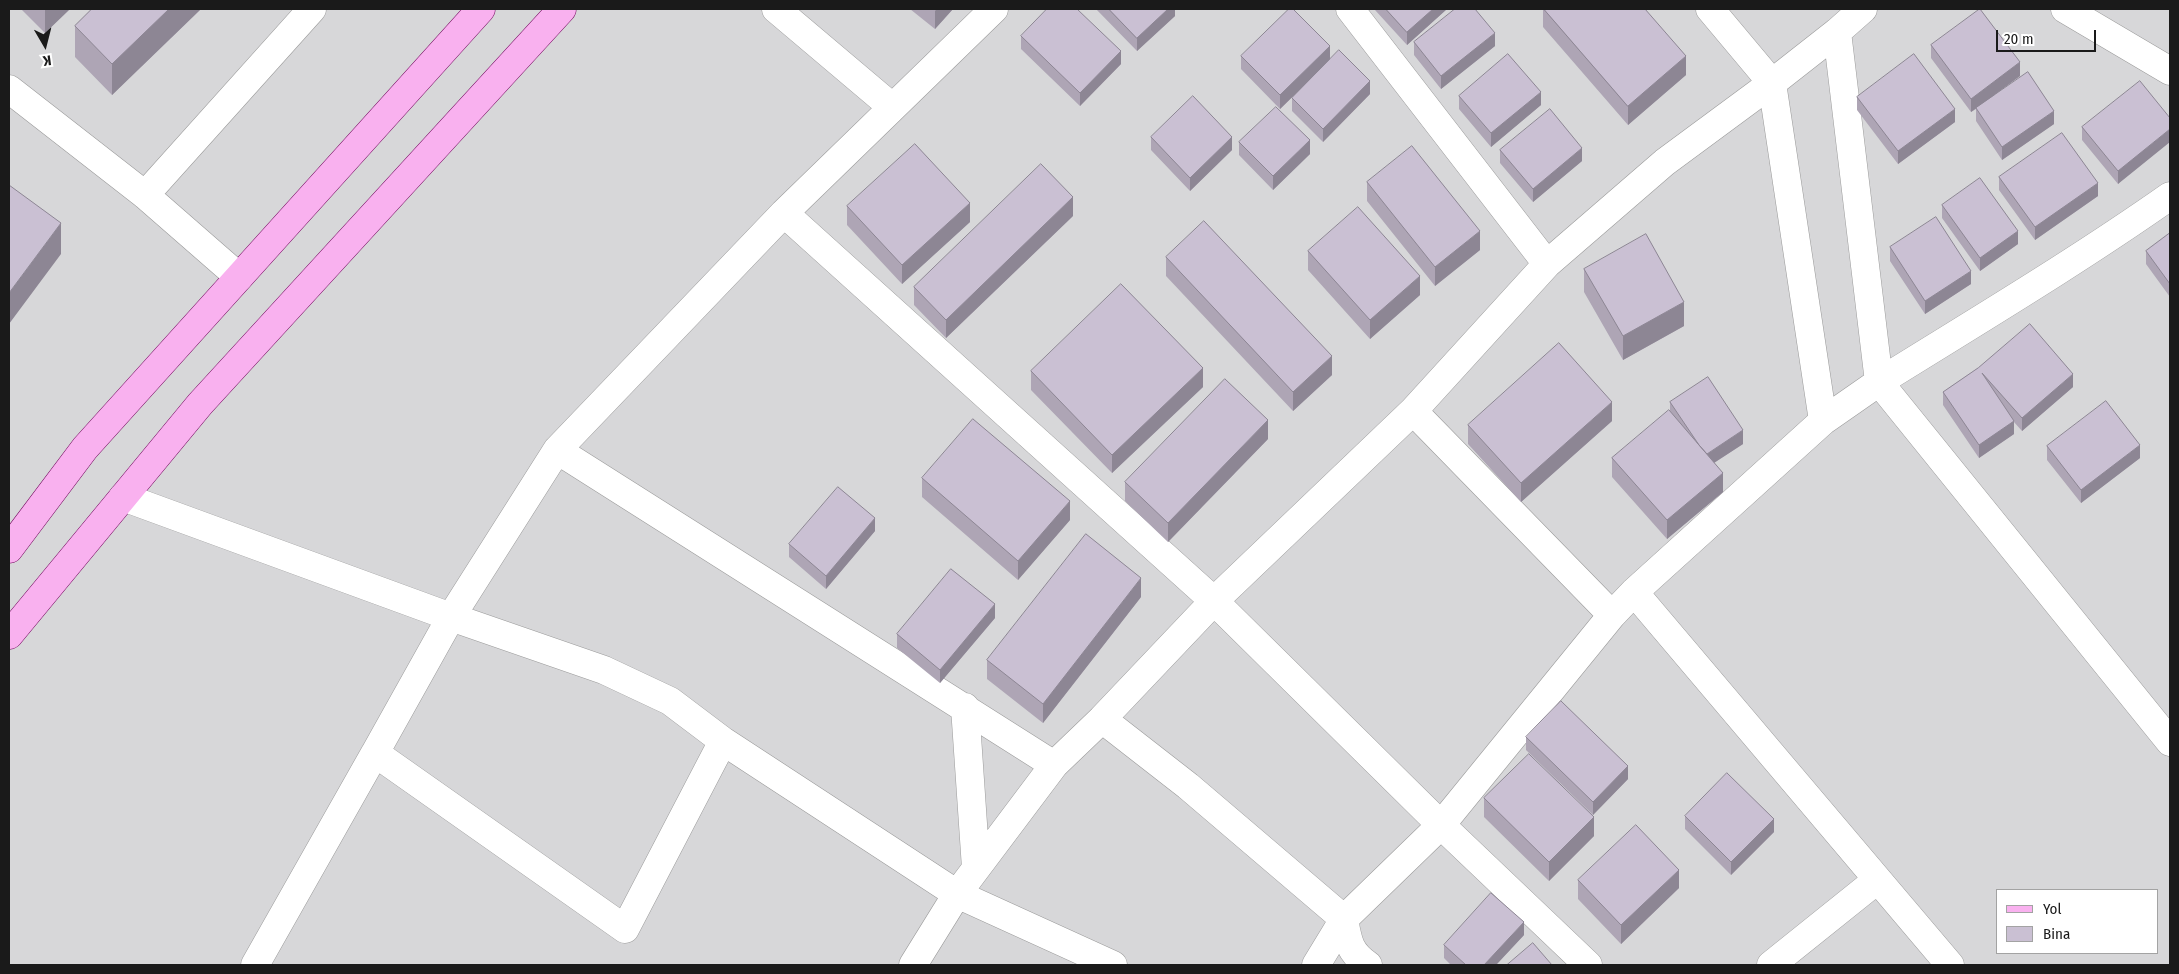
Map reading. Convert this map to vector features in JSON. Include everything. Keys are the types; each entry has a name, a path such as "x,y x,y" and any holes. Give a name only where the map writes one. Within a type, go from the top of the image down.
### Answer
{"main road":[{"path":"9,549 85,448 481,9"},
{"path":"9,635 200,404 562,9"}],"street":[{"path":"145,195 312,9"},
{"path":"776,9 892,107"},
{"path":"255,965 451,617 557,450 784,214 994,9"},
{"path":"1350,9 1546,264"},
{"path":"1710,9 1772,82 1823,421"},
{"path":"913,965 957,894 1054,765 1102,719 1214,601 1412,411 1546,264 1665,162 1837,32 1862,9"},
{"path":"2065,9 2170,71"},
{"path":"1837,32 1880,382 2170,742"},
{"path":"9,89 145,195 239,277"},
{"path":"1316,965 1344,919 1441,824 1612,615 1634,592 1823,421 1880,382 2086,254 2170,196"},
{"path":"784,214 1214,601 1588,965"},
{"path":"1412,411 1612,615"},
{"path":"557,450 1054,765"},
{"path":"123,497 451,617 604,670 670,701 724,741 957,894 1113,965"},
{"path":"1634,592 1876,880 1950,965"},
{"path":"964,707 976,868"},
{"path":"1102,719 1188,786 1344,919 1348,940 1356,957 1368,965"},
{"path":"375,753 625,929 724,741"},
{"path":"1771,965 1876,880"}],"shaded area":[{"path":"9,9 2170,9 2170,965 9,965"}],"building":[{"path":"92,9 169,9 112,64 75,26"},
{"path":"1047,9 1077,9 1121,51 1080,93 1021,36"},
{"path":"1109,9 1168,9 1137,38"},
{"path":"1289,9 1293,9 1330,46 1280,95 1241,56"},
{"path":"1386,9 1433,9 1407,32"},
{"path":"1455,9 1475,9 1495,33 1441,76 1414,42"},
{"path":"1544,9 1645,9 1686,56 1628,106"},
{"path":"1980,9 2020,62 1971,99 1931,45"},
{"path":"1339,50 1370,81 1323,129 1292,98"},
{"path":"1508,54 1541,92 1491,133 1459,96"},
{"path":"1914,54 1955,109 1898,151 1857,97"},
{"path":"2028,72 2054,111 2002,147 1976,108"},
{"path":"2140,81 2170,118 2170,129 2118,171 2082,127"},
{"path":"1193,96 1232,137 1190,178 1151,137"},
{"path":"1276,107 1310,140 1273,176 1239,142"},
{"path":"1550,109 1582,148 1533,189 1500,150"},
{"path":"2062,133 2098,183 2035,227 1999,177"},
{"path":"915,144 970,203 902,265 847,206"},
{"path":"1412,146 1480,231 1435,267 1367,182"},
{"path":"1041,164 1073,197 946,320 914,287"},
{"path":"1980,178 2018,231 1980,258 1942,205"},
{"path":"9,185 61,223 9,293"},
{"path":"1358,207 1420,276 1370,320 1308,251"},
{"path":"1936,217 1971,271 1925,301 1890,247"},
{"path":"1204,221 1332,356 1293,392 1166,257"},
{"path":"2170,233 2170,284 2146,251"},
{"path":"1646,234 1684,302 1623,336 1584,269"},
{"path":"1121,284 1203,368 1112,455 1031,371"},
{"path":"2030,324 2073,374 2022,418 1982,373 2014,421 1979,445 1943,392 1978,368"},
{"path":"1559,343 1612,402 1521,483 1468,425"},
{"path":"1708,377 1743,430 1707,454 1670,402"},
{"path":"1225,379 1268,420 1168,523 1125,482"},
{"path":"2106,401 2140,445 2081,490 2047,446"},
{"path":"1669,410 1723,473 1667,520 1612,458"},
{"path":"973,419 1070,501 1018,561 922,478"},
{"path":"838,487 875,518 826,576 789,544"},
{"path":"1086,534 1141,578 1043,704 987,660"},
{"path":"951,569 995,604 940,670 897,634"},
{"path":"1561,701 1628,766 1593,802 1526,737"},
{"path":"1529,754 1594,817 1549,862 1484,798"},
{"path":"1727,773 1774,819 1731,862 1685,816"},
{"path":"1636,825 1679,870 1621,925 1578,880"},
{"path":"1491,893 1524,922 1484,965 1466,965 1444,945"},
{"path":"1533,943 1552,965 1507,965"}]}
